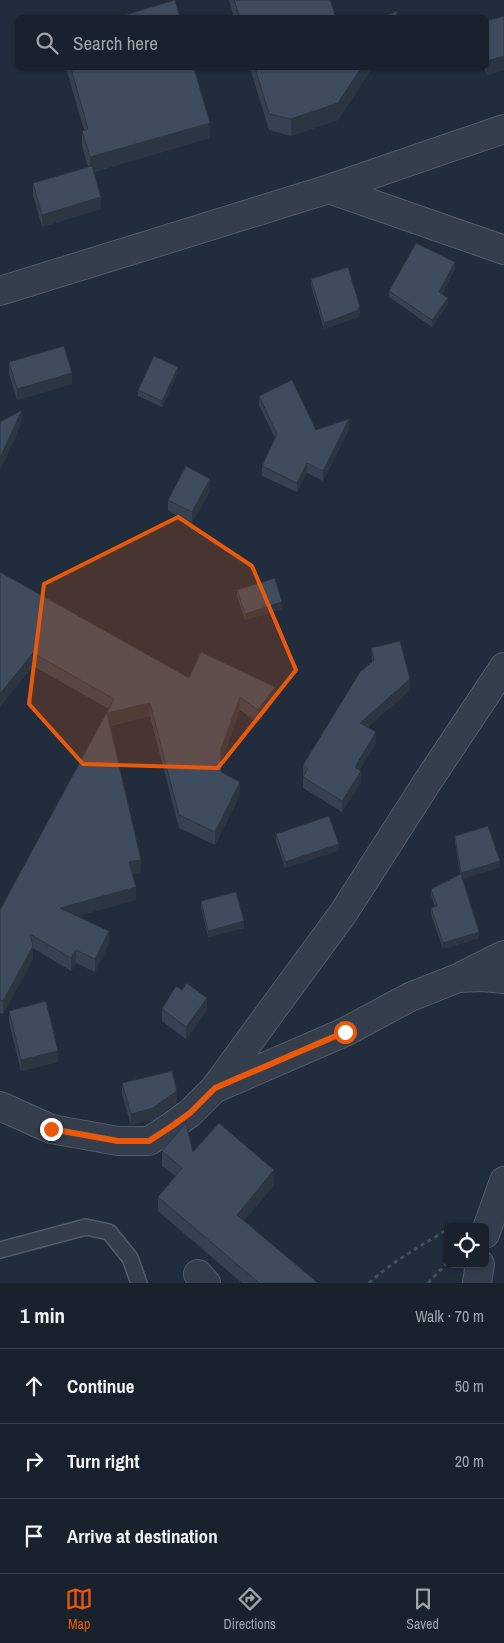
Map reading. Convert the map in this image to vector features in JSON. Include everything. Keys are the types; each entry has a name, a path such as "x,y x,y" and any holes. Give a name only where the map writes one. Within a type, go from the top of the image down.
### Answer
{"street":[{"path":"0,292 329,189 504,129"},
{"path":"329,189 504,250"},
{"path":"0,1106 51,1129 118,1141 149,1141 190,1113 215,1088 344,912 428,781 503,673"},
{"path":"215,1088 345,1032 410,997 458,978 504,955"},
{"path":"458,978 483,976 504,979"},
{"path":"489,1223 504,1181"},
{"path":"477,1283 479,1268"}],"lane":[{"path":"0,1250 86,1227 109,1232 130,1258 139,1283"}],"path":[{"path":"369,1283 406,1255 444,1231"},
{"path":"428,1283 444,1267"}],"highlighted area":[{"path":"178,517 252,566 296,670 218,768 83,764 29,704 44,584"}],"building":[{"path":"175,0 179,15 125,15"},
{"path":"234,0 330,0 335,15 239,15"},
{"path":"398,11 396,15 386,15"},
{"path":"504,16 504,56 489,60 489,20"},
{"path":"72,70 195,70 210,123 90,157 82,131 88,129"},
{"path":"256,70 360,70 338,103 291,119 269,114"},
{"path":"92,166 101,197 42,215 33,183"},
{"path":"416,243 455,262 439,292 448,298 432,320 389,291"},
{"path":"348,267 360,307 358,308 359,310 324,323 311,279"},
{"path":"64,346 72,373 17,389 9,362"},
{"path":"154,356 178,367 162,401 138,390"},
{"path":"292,380 316,430 349,419 323,471 307,463 297,483 262,466 277,434 259,396"},
{"path":"22,410 0,458 0,422"},
{"path":"186,466 210,479 192,512 168,500"},
{"path":"0,572 189,678 201,652 275,687 258,710 240,697 221,749 221,772 240,782 215,832 179,815 150,703 107,713 141,860 129,862 136,887 60,908 109,931 95,959 76,950 71,958 30,934 33,946 3,1001 0,1000 0,910 114,699 33,653 0,694"},
{"path":"275,578 282,602 245,614 237,590"},
{"path":"400,641 410,679 360,723 376,732 355,767 361,771 342,801 303,777 308,769 303,765 360,672 374,660 371,648"},
{"path":"329,816 339,844 285,862 276,834"},
{"path":"488,826 500,861 461,873 455,836"},
{"path":"461,874 479,932 443,943 431,908 437,906 431,889"},
{"path":"236,892 244,921 208,931 201,901"},
{"path":"187,983 207,998 186,1027 162,1009 176,986 182,990"},
{"path":"46,1001 58,1051 21,1060 9,1011"},
{"path":"172,1071 177,1091 153,1108 131,1114 122,1083"},
{"path":"186,1123 193,1152 219,1123 274,1170 237,1215 318,1283 259,1283 158,1197 182,1168 162,1151"}],"route":[{"path":"51,1129 118,1141 149,1141 190,1113 215,1088 345,1032"}]}
